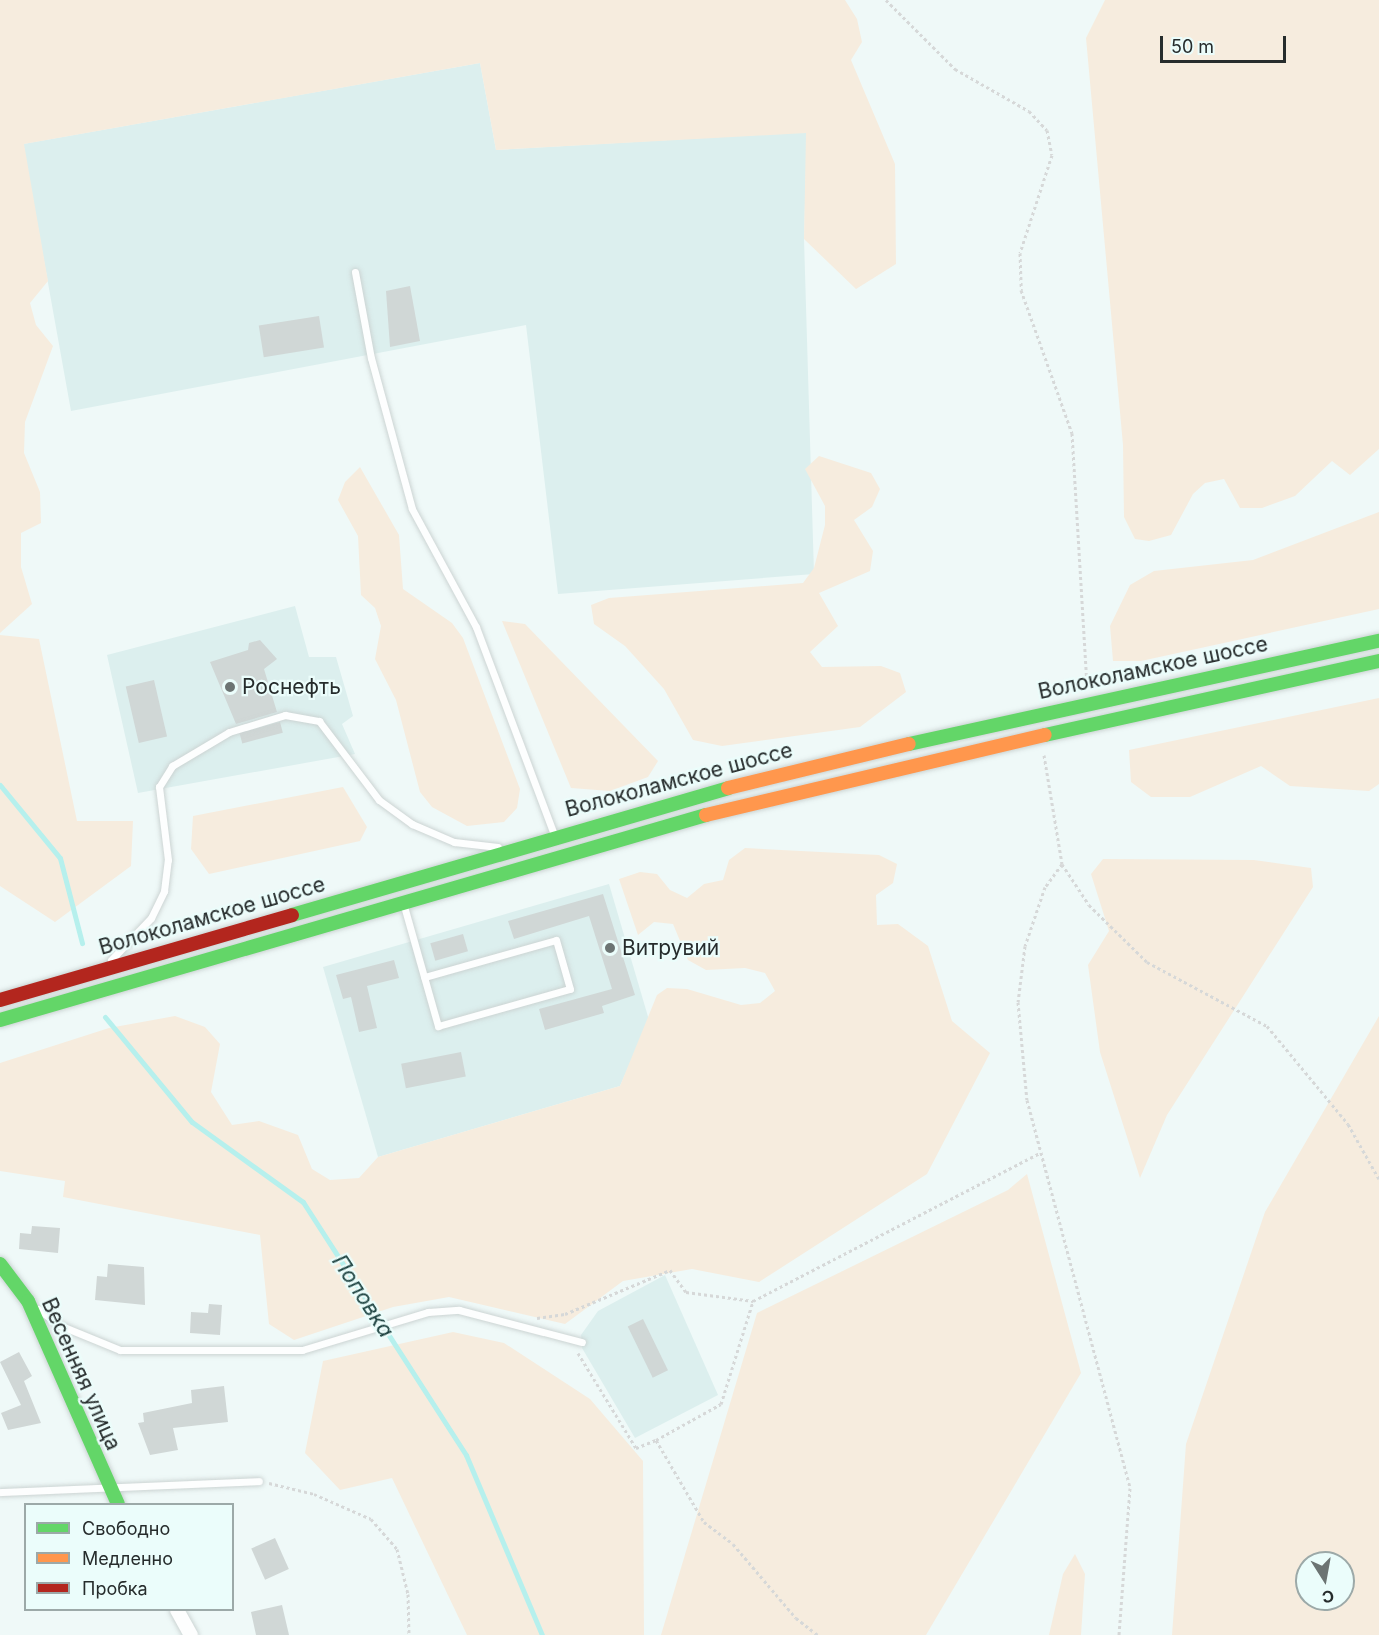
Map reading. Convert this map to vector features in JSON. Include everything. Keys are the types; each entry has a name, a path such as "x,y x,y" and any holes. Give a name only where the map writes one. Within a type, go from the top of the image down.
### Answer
{"main road":[{"name":"Волоколамское шоссе","path":"0,1000 555,836 864,752 1379,641"},
{"name":"Волоколамское шоссе","path":"0,1020 560,855 880,767 1379,661"},
{"name":"Весенняя улица","path":"0,1264 28,1301 107,1484 117,1503"}],"street":[{"path":"178,1611 191,1635"}],"lane":[{"path":"356,272 371,358 412,509 476,627 555,836 560,855"},
{"path":"92,973 128,948 164,891 168,860 159,787 172,766 229,732 285,715 319,721 379,800 412,824 454,842 512,849"},
{"path":"403,901 424,977 438,1026 570,989 556,940 424,977"},
{"path":"28,1301 59,1325 120,1350 302,1350 428,1312 459,1310 582,1342"},
{"path":"0,1491 107,1484 259,1481"}],"path":[{"path":"886,0 955,69 1029,111 1047,130 1052,155 1020,253 1021,290 1072,433 1089,704"},
{"path":"1041,759 1062,864 1089,905 1147,962 1267,1026 1348,1124 1379,1179"},
{"path":"1062,864 1045,887 1025,946 1018,1002 1027,1100 1130,1488 1119,1635"},
{"path":"504,1322 565,1314 670,1270 686,1292 753,1301 1041,1152"},
{"path":"569,1339 636,1448 656,1440 721,1404 753,1301"},
{"path":"656,1440 704,1522 733,1544 796,1618 818,1635"},
{"path":"259,1481 314,1494 371,1519 397,1549 408,1594 408,1635"}],"shaded area":[{"path":"0,0 845,0 857,19 862,42 851,60 895,164 896,264 856,289 804,239 806,133 496,150 480,63 24,144 48,281 30,303 36,325 53,346 25,422 24,453 40,492 41,523 21,533 21,567 32,604 0,633"},
{"path":"1105,0 1379,0 1379,449 1350,475 1332,461 1295,496 1262,508 1240,508 1224,479 1205,483 1193,494 1171,535 1149,541 1135,539 1124,517 1123,445 1086,38"},
{"path":"480,63 496,150 807,132 804,239 814,574 558,594 526,325 71,411 23,144"},
{"path":"819,456 871,473 880,489 872,507 854,520 873,551 870,571 819,593 838,626 810,652 822,667 881,666 900,673 906,692 860,727 722,746 693,740 664,689 625,646 594,624 591,605 609,598 803,583 814,568 825,525 825,506 805,469"},
{"path":"360,467 399,535 403,589 452,623 463,638 520,789 517,808 504,822 467,826 432,807 420,792 396,700 375,659 381,626 375,608 361,595 358,536 338,500 345,482"},
{"path":"1379,512 1379,609 1141,661 1113,661 1110,626 1130,585 1154,571 1253,560"},
{"name":"Роснефть","path":"295,606 309,657 336,657 353,716 342,724 355,754 138,793 107,655"},
{"path":"502,621 525,624 658,761 648,777 610,791 571,788"},
{"path":"0,635 39,639 77,821 133,821 131,866 55,922 0,886"},
{"path":"1379,698 1379,784 1369,791 1290,786 1261,766 1190,797 1151,797 1131,782 1129,750"},
{"path":"343,787 367,827 360,841 209,874 191,849 193,816"},
{"path":"745,848 879,855 897,864 893,883 876,895 877,925 898,924 928,946 952,1021 990,1053 927,1174 759,1282 692,1269 623,1281 565,1324 449,1297 393,1307 294,1340 269,1324 260,1235 63,1197 65,1181 0,1171 0,1063 109,1028 175,1016 205,1027 220,1044 211,1092 232,1125 259,1121 298,1135 312,1169 330,1180 359,1178 378,1157 620,1086 657,995 667,988 687,989 741,1005 760,1003 775,991 765,973 745,968 706,970 688,960 673,924 654,922 638,935 619,879 640,872 657,874 670,890 687,898 704,884 723,880 729,860"},
{"path":"1103,859 1254,860 1311,868 1313,887 1167,1115 1140,1178 1100,1052 1088,965 1109,931 1091,874"},
{"path":"609,884 649,1020 620,1086 378,1157 323,967"},
{"path":"1379,1016 1379,1635 1172,1635 1186,1444 1265,1212"},
{"path":"1027,1174 1081,1373 926,1635 661,1635 757,1313 1008,1190"},
{"path":"665,1275 718,1395 635,1438 582,1348 581,1335 598,1311"},
{"path":"453,1332 504,1343 590,1399 643,1461 644,1635 467,1635 392,1478 340,1490 305,1453 323,1361"},
{"path":"1075,1554 1085,1574 1081,1635 1049,1635 1063,1574"}],"building":[{"path":"410,286 420,341 390,347 386,291"},
{"path":"319,316 324,348 264,357 259,326"},
{"path":"260,640 277,659 264,669 277,712 236,724 210,662 248,650 249,643"},
{"path":"154,680 167,737 139,743 126,687"},
{"path":"280,722 283,733 242,743 239,733"},
{"path":"603,894 635,995 602,1006 604,1013 545,1030 539,1009 612,989 589,916 514,939 508,921"},
{"path":"463,934 468,951 435,961 430,943"},
{"path":"394,960 399,978 367,986 377,1028 359,1032 351,997 343,999 336,975"},
{"path":"461,1052 466,1077 406,1088 401,1064"},
{"path":"32,1226 60,1228 58,1253 19,1249 20,1233 31,1234"},
{"path":"108,1264 144,1267 145,1305 95,1300 97,1276 107,1277"},
{"path":"209,1304 222,1305 220,1335 190,1333 191,1312 208,1313"},
{"path":"643,1319 668,1370 653,1378 628,1326"},
{"path":"19,1352 32,1376 24,1381 41,1423 8,1430 1,1413 21,1405 0,1362"},
{"path":"224,1386 228,1422 173,1428 178,1450 150,1455 138,1423 144,1422 143,1413 192,1403 191,1390"},
{"path":"275,1538 289,1569 265,1580 251,1549"},
{"path":"282,1605 289,1635 256,1635 251,1612"}],"waterway":[{"name":"Поповка","path":"0,785 60,858 82,943"},
{"name":"Поповка","path":"105,1017 192,1122 303,1202 466,1455 542,1635"}],"traffic: fast":[{"path":"909,744 1379,641"},
{"path":"1045,735 1379,661"},
{"path":"292,915 728,788"},
{"path":"0,1020 706,815"},
{"path":"0,1264 28,1301 118,1503"}],"traffic: slow":[{"path":"706,815 1045,735"},
{"path":"728,788 909,744"}],"traffic: jam":[{"path":"0,1000 292,915"}],"place":[{"name":"Роснефть","path":"230,687"},
{"name":"Витрувий","path":"610,948"}]}
